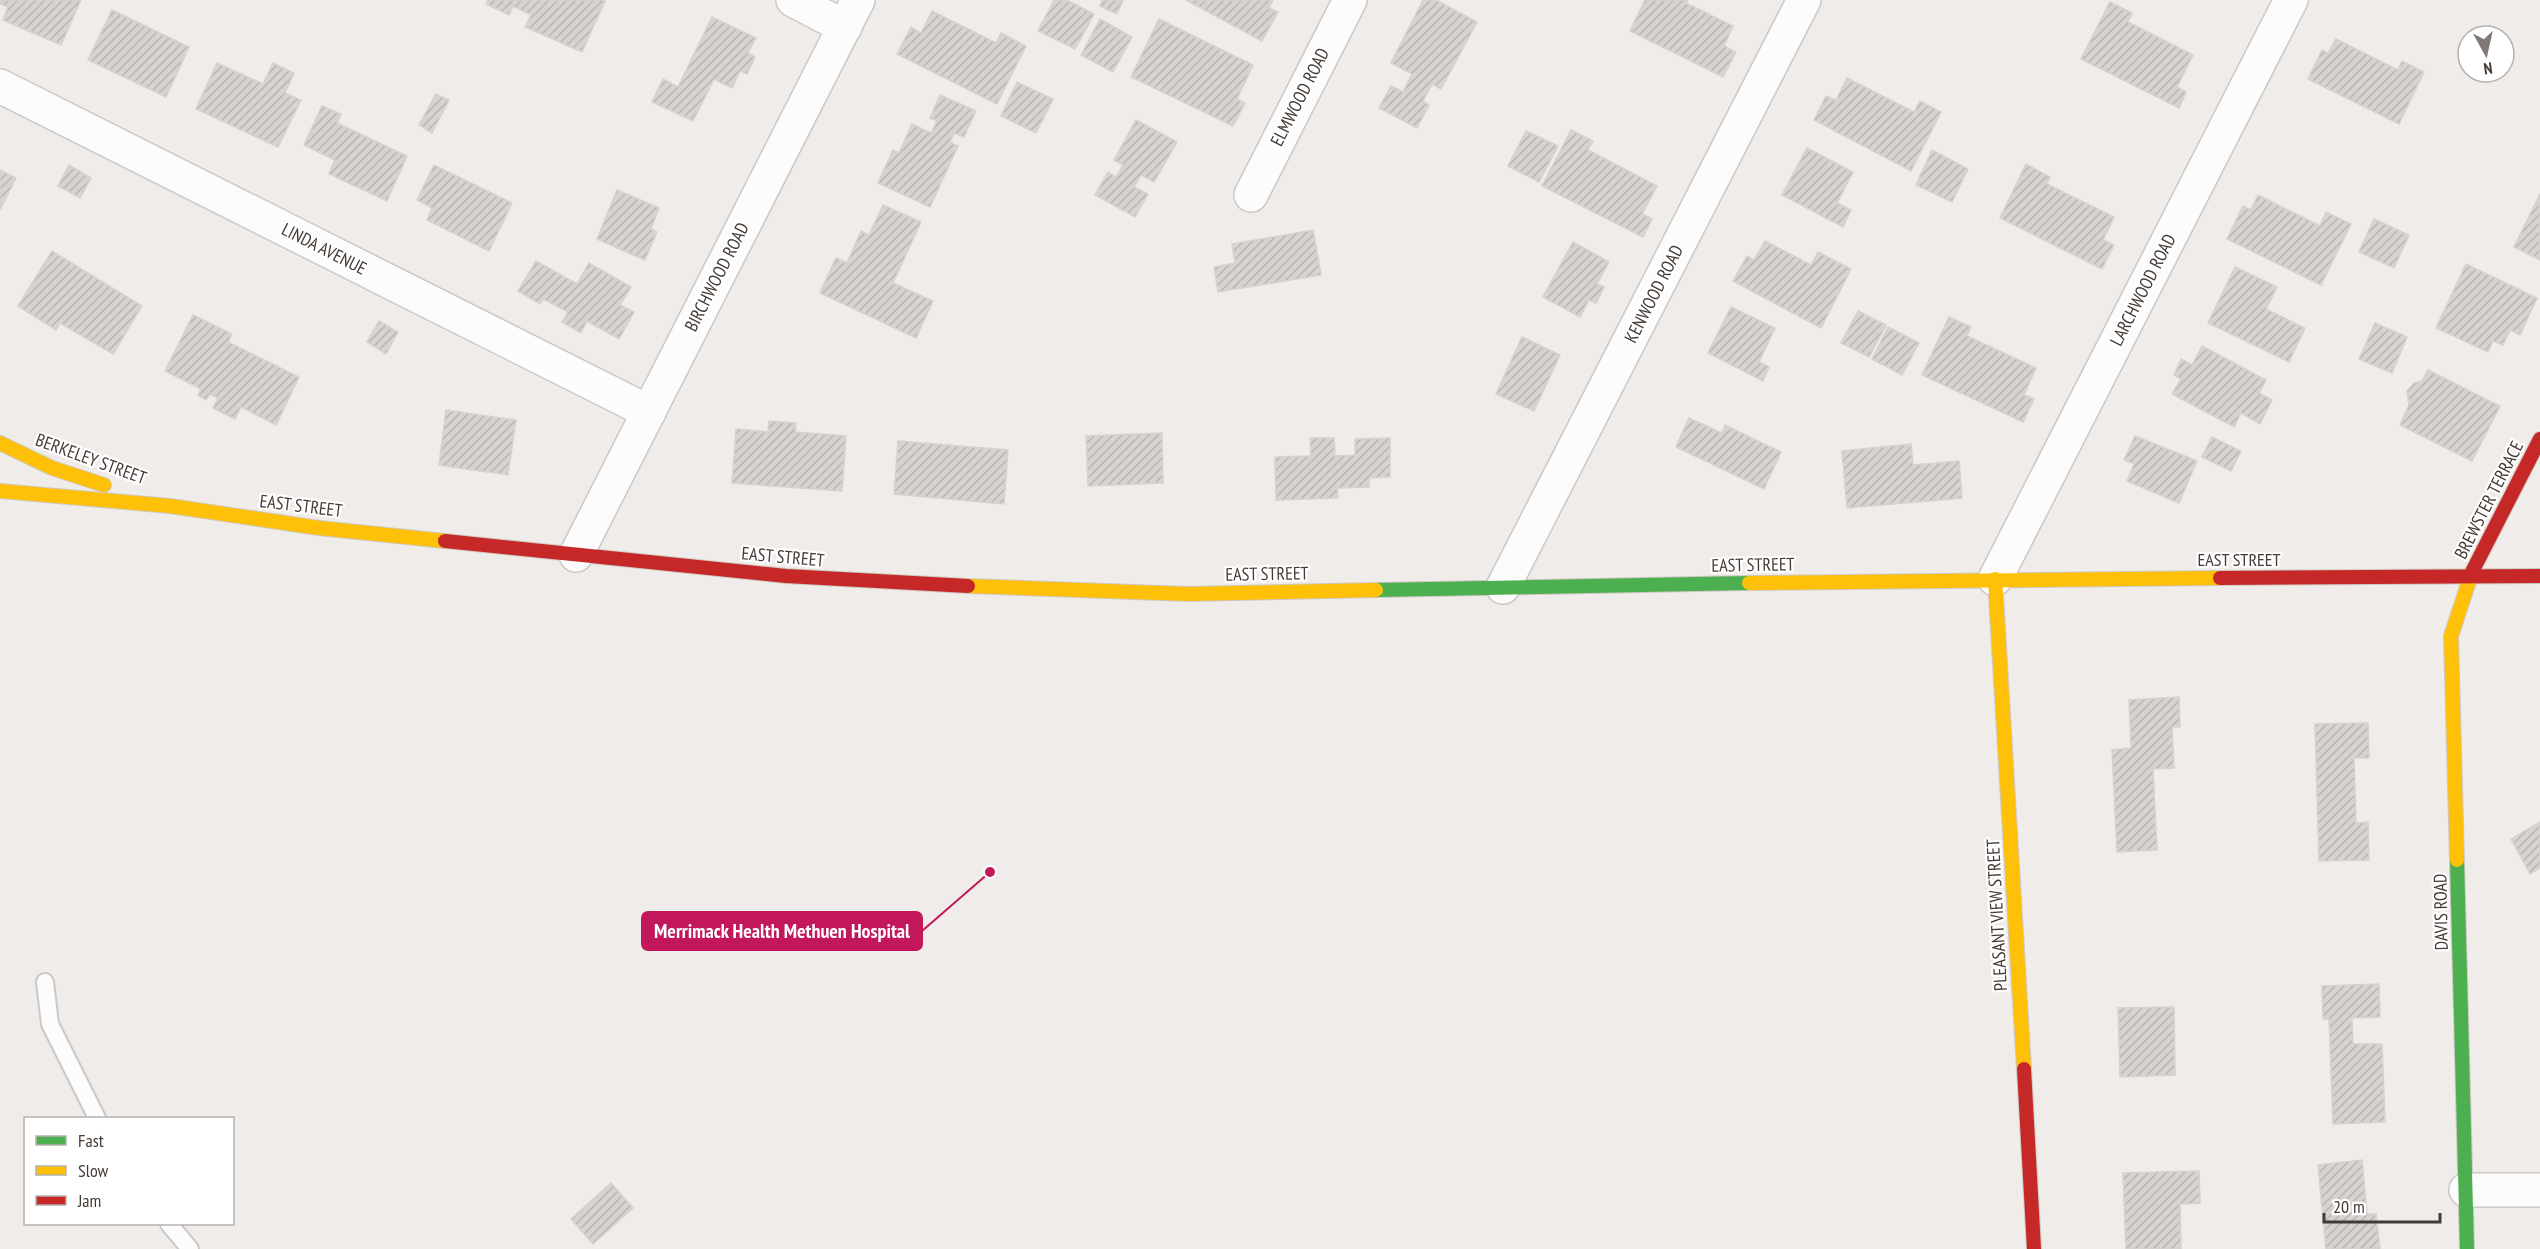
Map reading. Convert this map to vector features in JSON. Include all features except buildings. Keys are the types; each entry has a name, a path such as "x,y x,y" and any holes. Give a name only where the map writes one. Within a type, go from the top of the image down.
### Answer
{"main road":[{"name":"BREWSTER TERRACE","path":"2469,577 2540,439"},
{"name":"BERKELEY STREET","path":"0,443 52,468 170,506"},
{"name":"EAST STREET","path":"0,491 170,506 320,528 786,576 1188,594 1995,579 2540,576"},
{"name":"DAVIS ROAD","path":"2467,1249 2451,636 2469,577"},
{"name":"PLEASANT VIEW STREET","path":"1995,579 2034,1249"}],"street":[{"path":"794,0 852,13"},
{"name":"ELMWOOD ROAD","path":"1251,195 1350,0"},
{"name":"KENWOOD ROAD","path":"1503,587 1804,0"},
{"name":"LARCHWOOD ROAD","path":"1995,579 2291,0"},
{"name":"BIRCHWOOD ROAD","path":"576,555 852,13"},
{"name":"LINDA AVENUE","path":"0,86 649,412"},
{"path":"2466,1190 2540,1190"}],"lane":[{"path":"45,982 50,1024 96,1117"},
{"path":"170,1225 189,1249"}],"traffic: fast":[{"path":"1376,590 1749,583"},
{"path":"2457,860 2467,1249"}],"traffic: slow":[{"path":"0,443 52,468 104,485"},
{"path":"0,491 170,506 319,528 445,541"},
{"path":"2457,860 2451,636 2472,572"},
{"path":"1749,583 2220,578"},
{"path":"1995,579 2024,1069"},
{"path":"968,586 1188,594 1376,590"}],"traffic: jam":[{"path":"2472,572 2540,439"},
{"path":"445,541 786,576 968,586"},
{"path":"2220,578 2540,576"},
{"path":"2024,1069 2034,1249"}],"place":[{"name":"Merrimack Health Methuen Hospital","path":"990,872"}]}
